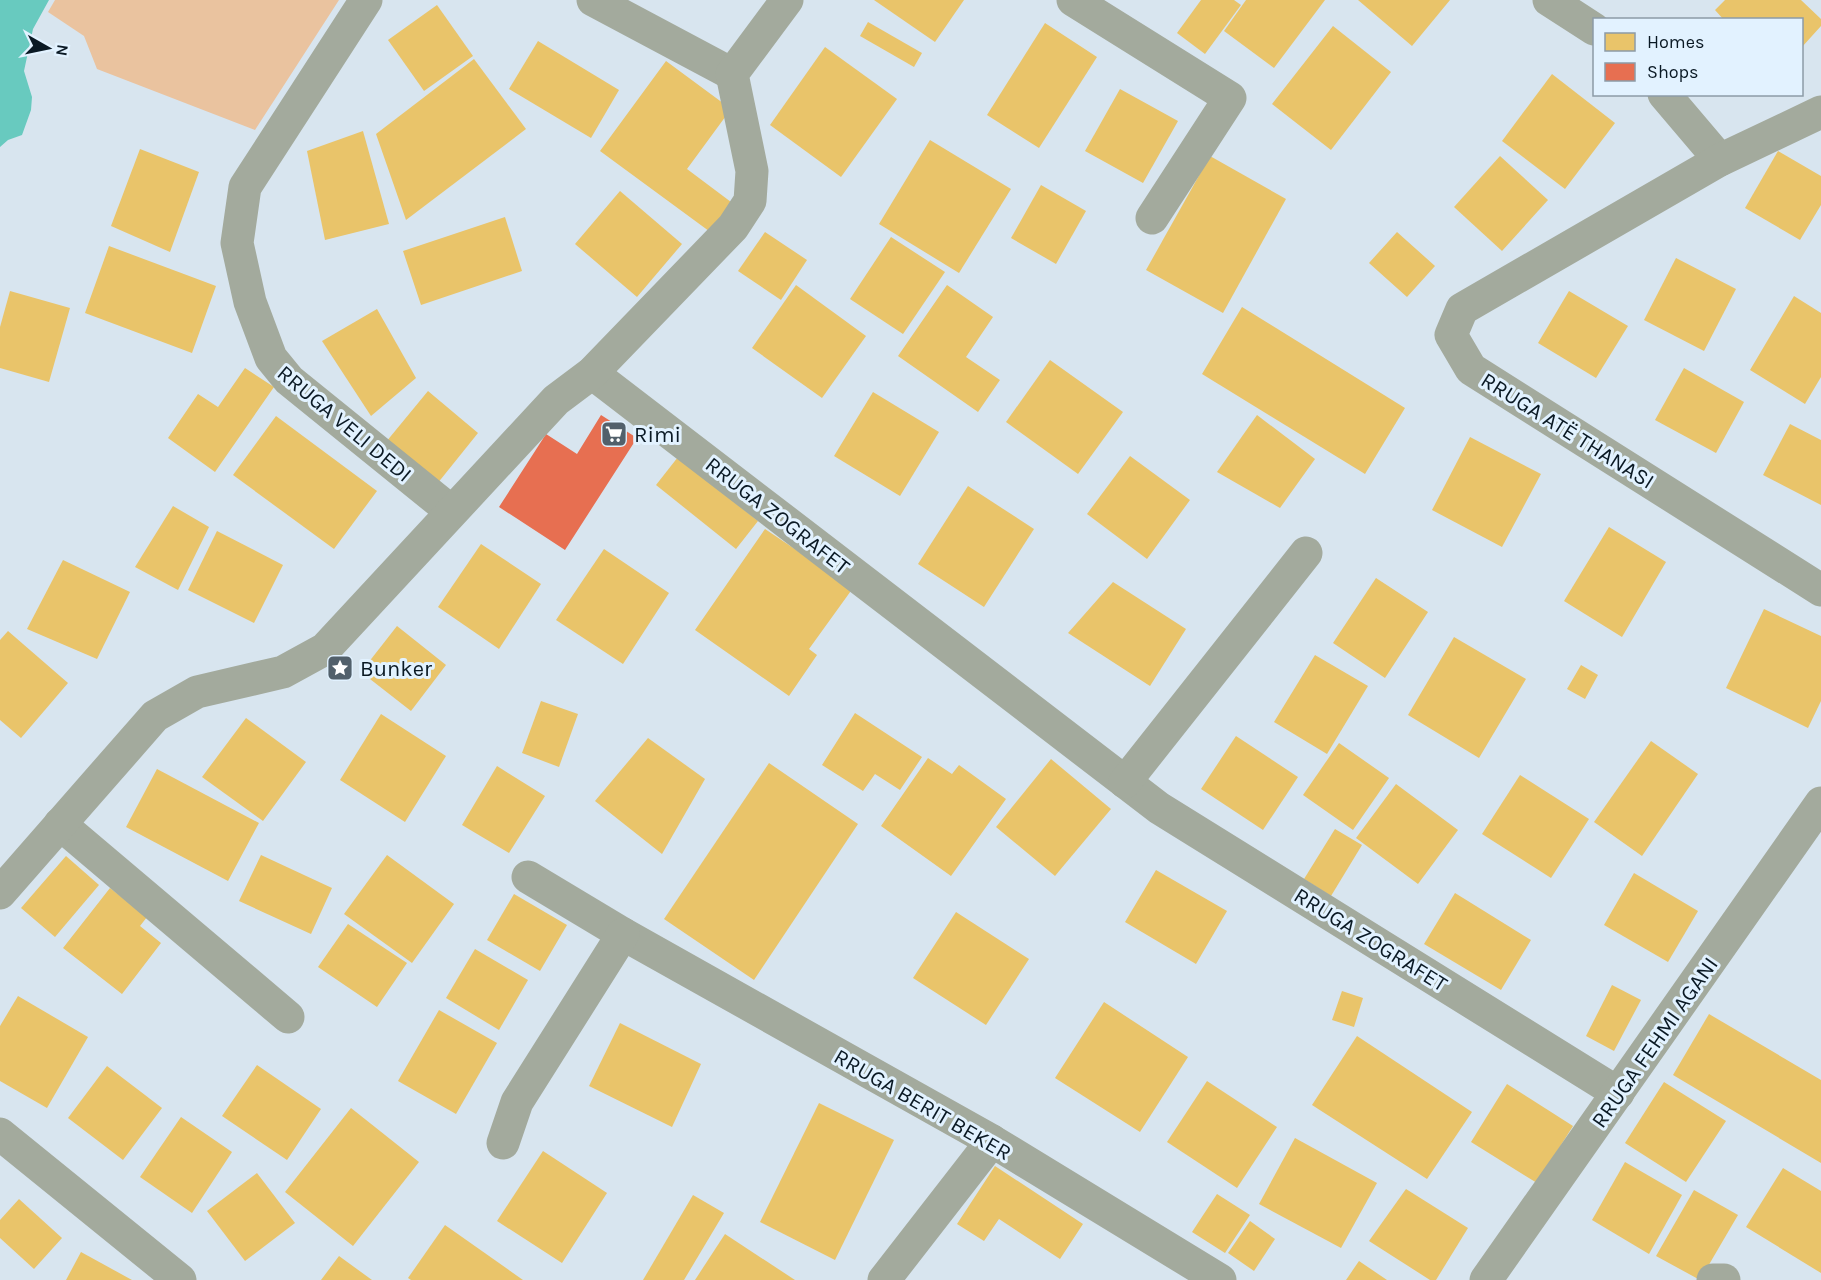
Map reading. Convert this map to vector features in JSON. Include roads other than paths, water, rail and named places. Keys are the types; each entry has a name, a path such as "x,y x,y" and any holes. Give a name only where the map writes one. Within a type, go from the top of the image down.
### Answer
{"street":[{"name":"RRUGA VELI DEDI","path":"366,0 245,187 237,243 250,302 271,358 289,380 451,511"},
{"path":"593,0 732,74"},
{"path":"0,893 155,716 197,692 283,672 325,649 556,400 592,373 733,227 750,201 752,171 732,74 787,0"},
{"path":"1073,0 1230,98 1152,219"},
{"path":"1549,0 1593,28"},
{"path":"1666,96 1720,160"},
{"name":"RRUGA ATË THANASI","path":"1821,112 1720,160 1462,309 1451,335 1471,369 1821,590"},
{"name":"RRUGA ZOGRAFET","path":"592,373 1159,808 1618,1093"},
{"path":"1125,782 1306,553"},
{"name":"RRUGA FEHMI AGANI","path":"1486,1280 1821,803"},
{"path":"60,824 288,1017"},
{"name":"RRUGA BERIT BEKER","path":"528,877 623,934 992,1142 1220,1280"},
{"path":"503,1143 518,1102 623,934"},
{"path":"0,1134 180,1280"},
{"path":"884,1280 992,1142"},
{"path":"1713,1280 1724,1280"}],"place":[{"name":"Rimi","path":"614,434"},
{"name":"Bunker","path":"340,668"}]}
